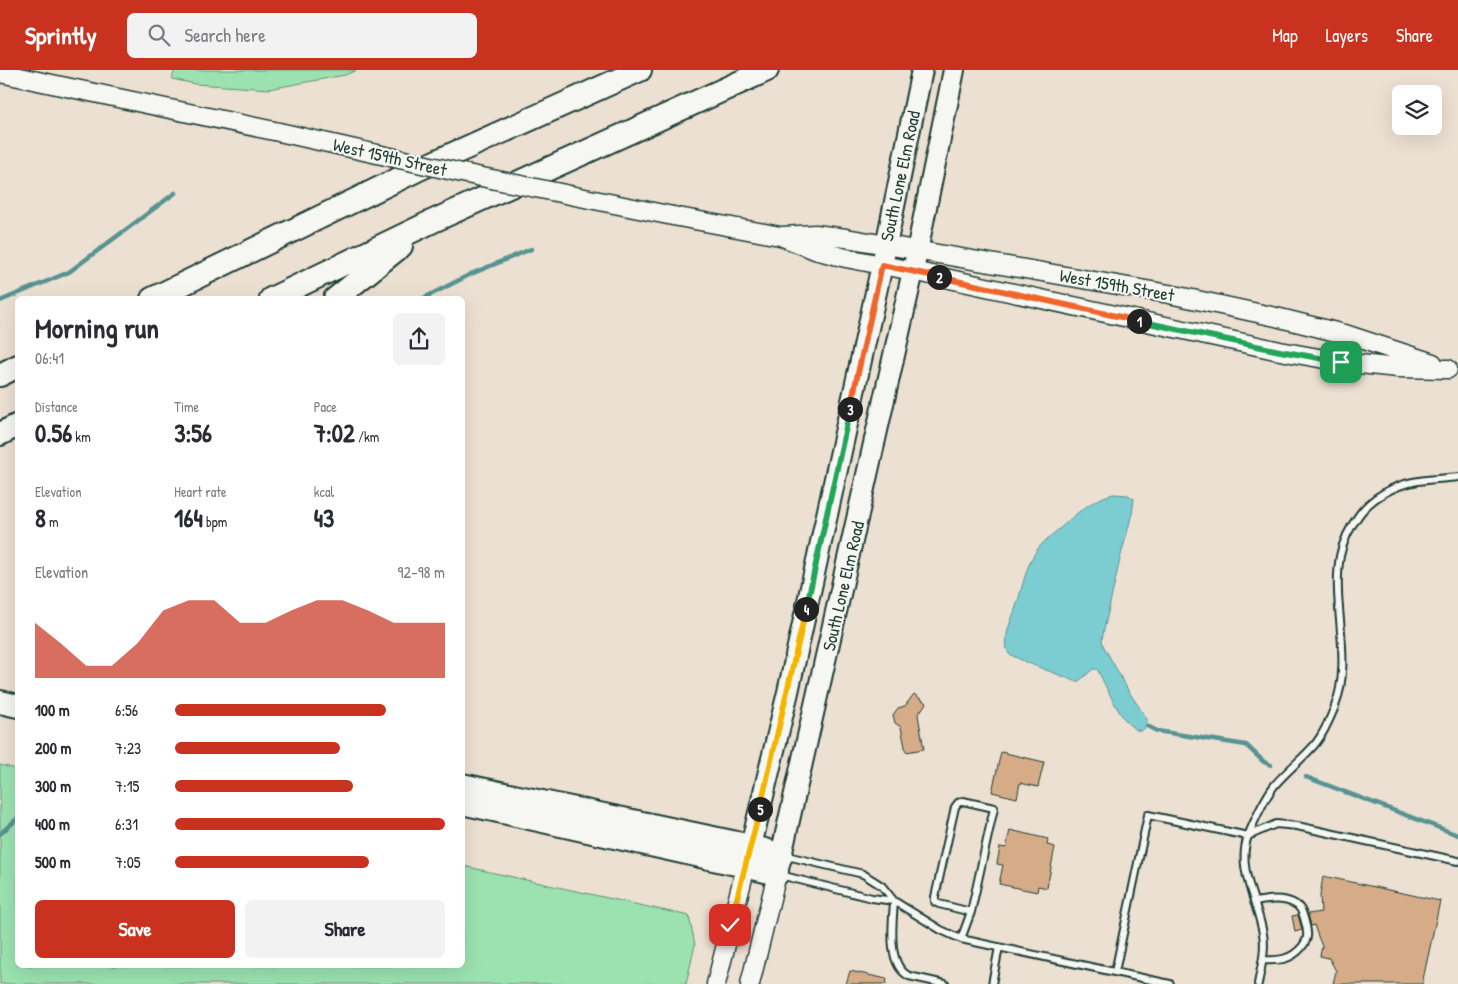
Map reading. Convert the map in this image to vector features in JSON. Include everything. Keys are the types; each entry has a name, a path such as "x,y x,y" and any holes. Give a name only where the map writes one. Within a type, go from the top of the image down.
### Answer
{"highway":[{"path":"158,296 417,170 640,70"},
{"path":"278,296 432,222 767,70"},
{"path":"339,296 432,222"},
{"path":"0,375 15,368"},
{"path":"0,434 15,427"},
{"path":"0,702 15,705"},
{"path":"465,786 780,865"},
{"path":"465,804 748,856"}],"main road":[{"name":"South Lone Elm Road","path":"748,856 788,692 882,265 922,70"},
{"name":"South Lone Elm Road","path":"780,865 913,271 954,71"}],"street":[{"name":"West 159th Street","path":"0,73 462,173 780,236 815,250 1280,351 1341,362 1398,368 1453,370"},
{"name":"West 159th Street","path":"780,236 815,234 886,244 1169,294 1348,335 1453,370"},
{"name":"South Lone Elm Road","path":"716,984 748,856"},
{"name":"South Lone Elm Road","path":"750,984 780,865"}],"lane":[{"path":"1258,984 1263,960 1263,935 1248,882 1244,859 1246,842 1263,804 1275,786 1317,742 1341,690 1343,655 1339,572 1340,555 1346,538 1352,525 1364,508 1378,497 1395,488 1413,482 1458,477"},
{"path":"961,939 971,912 994,808 963,801 955,807 935,902 971,912"},
{"path":"1115,972 1148,815 1248,836 1276,824 1297,826 1458,861"},
{"path":"780,865 872,898 894,901"},
{"path":"780,865 863,874 882,886 894,901 941,930 961,939 1170,984"},
{"path":"1254,902 1278,900 1298,905 1307,932 1307,939 1304,944 1292,956 1284,960 1263,960"},
{"path":"894,901 893,950 899,967 904,974 909,976 945,984"},
{"path":"992,984 1000,947"}],"green space":[{"path":"175,70 357,70 345,75 269,89 195,84 172,79"},
{"path":"0,765 15,769 15,968 465,968 465,866 689,916 695,945 686,984 0,984"}],"water":[{"path":"1113,494 1128,495 1134,499 1102,639 1103,645 1129,692 1147,719 1147,726 1141,731 1134,729 1121,715 1097,669 1093,669 1079,681 1074,681 1009,654 1006,644 1009,626 1027,570 1037,550 1047,539 1083,509 1097,500"}],"building":[{"path":"914,694 926,703 918,715 924,749 906,752 901,727 895,723 893,715 898,708 905,706"},
{"path":"1001,752 1044,762 1038,787 1020,783 1017,798 992,792"},
{"path":"1010,830 1048,839 1047,845 1055,847 1047,888 1038,886 1037,892 999,884 1003,865 997,864 1000,847 1006,848"},
{"path":"1323,876 1440,901 1422,984 1333,984 1336,971 1329,958 1320,956 1322,946 1314,925 1311,926 1308,914 1321,912 1320,896"},
{"path":"1298,915 1302,930 1295,932 1292,916"},
{"path":"850,971 887,979 886,984 846,984"}],"waterway":[{"path":"0,301 69,272 175,193"},
{"path":"428,296 471,274 531,249"},
{"path":"1147,726 1157,731 1246,745 1264,762 1271,765"},
{"path":"1306,777 1458,835"},
{"path":"0,834 15,821"}],"route":[{"path":"730,925 788,692 882,265 1208,336 1341,362"}]}
